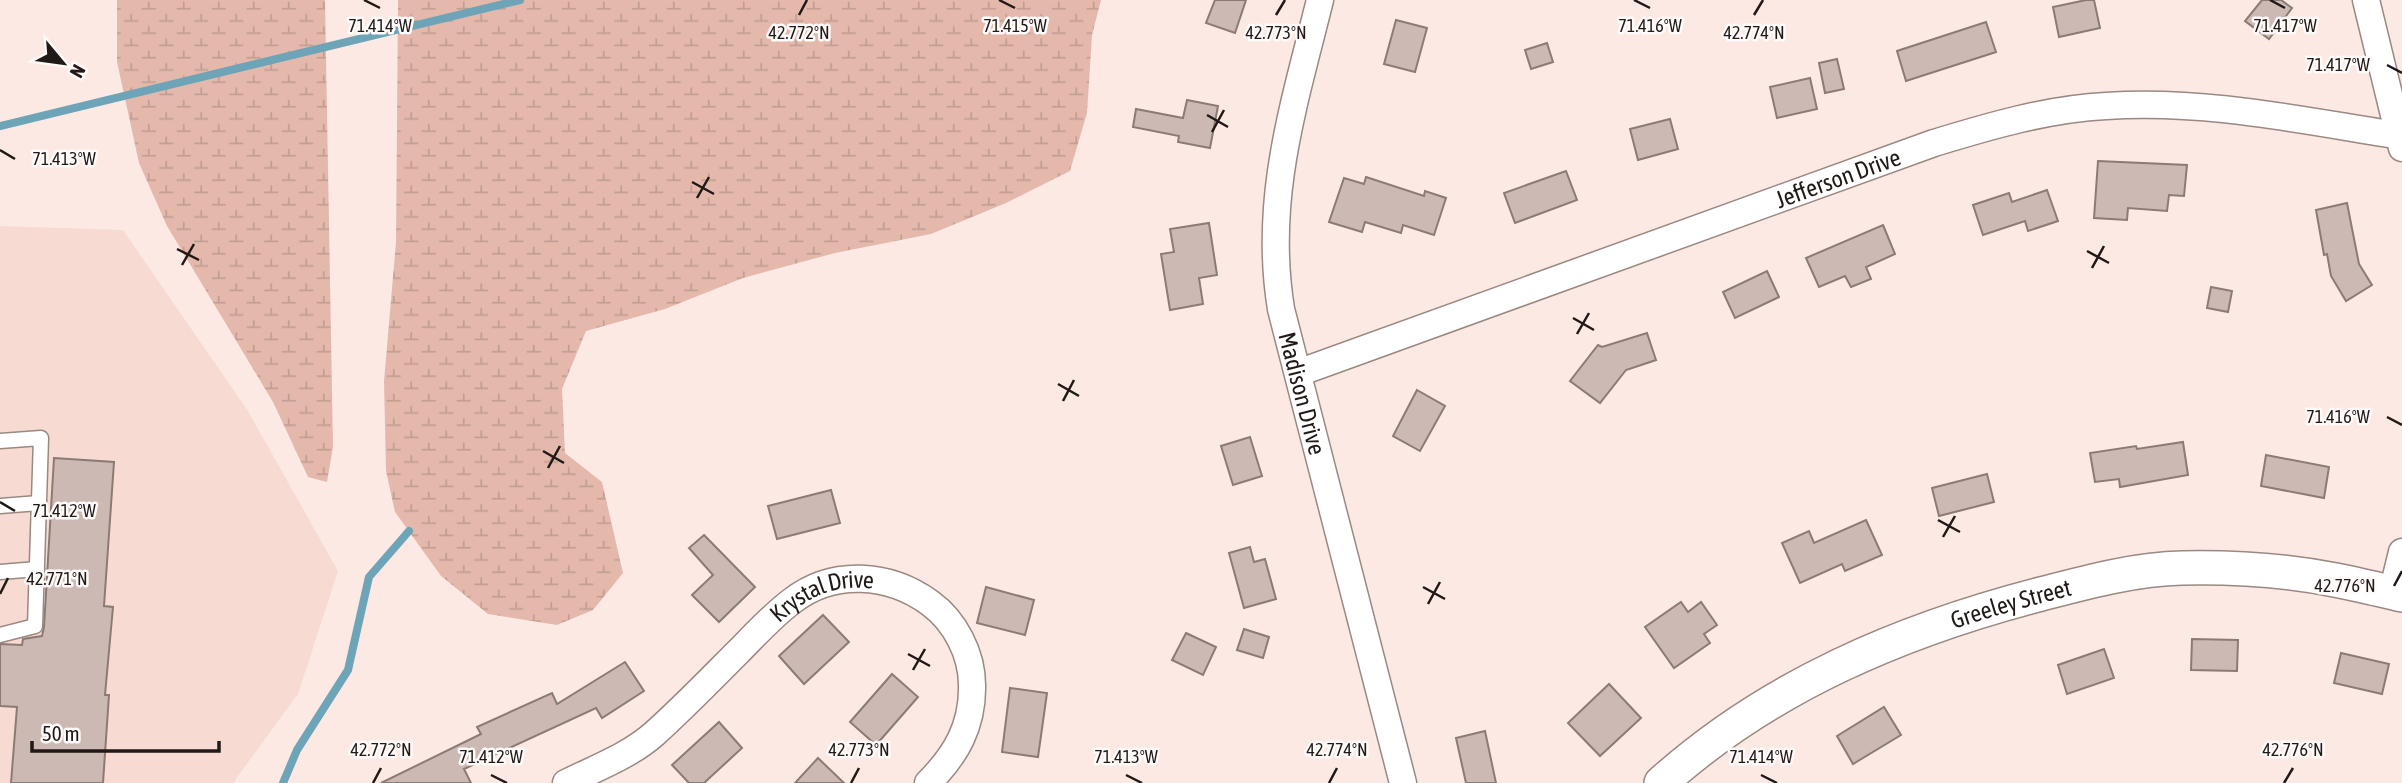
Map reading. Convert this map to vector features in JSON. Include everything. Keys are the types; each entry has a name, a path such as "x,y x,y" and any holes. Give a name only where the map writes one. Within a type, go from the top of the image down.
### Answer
{"street":[{"name":"Madison Drive","path":"1320,0 1286,135 1276,201 1276,280 1281,309 1403,783"},
{"path":"2366,0 2401,140"},
{"name":"Jefferson Drive","path":"1298,373 1934,143 1991,125 2048,112 2107,106 2205,107 2401,140"},
{"path":"2397,594 2402,552"},
{"name":"Greeley Street","path":"1661,783 1734,725 1785,692 1838,664 1894,641 2004,603 2119,576 2179,568 2241,569 2305,575 2397,594"},
{"name":"Krystal Drive","path":"566,783 617,758 651,736 793,600 824,584 857,578 890,582 921,596 946,618 964,647 972,680 971,713 966,730 954,752 928,783"}],"lane":[{"path":"0,441 41,438 35,626 0,635"},
{"path":"0,506 39,503"},
{"path":"0,572 37,569"}],"shaded area":[{"path":"0,226 123,230 248,411 338,571 298,694 233,783 0,783"}],"green space":[{"path":"117,0 325,0 333,447 327,482 308,477 273,402 167,226 139,163 117,62"},
{"path":"398,0 1101,0 1092,35 1087,113 1070,171 1006,203 931,234 835,253 743,278 665,309 586,331 562,389 565,453 602,482 623,573 593,610 557,625 488,614 441,576 395,512 386,471 384,381 396,242"}],"building":[{"path":"1215,0 1246,0 1235,33 1206,23"},
{"path":"2094,0 2100,28 2059,37 2053,7"},
{"path":"2262,0 2281,0 2292,8 2269,39 2245,21"},
{"path":"1396,20 1427,28 1415,72 1384,64"},
{"path":"1986,22 1996,52 1906,81 1897,51"},
{"path":"1547,43 1553,62 1531,69 1525,50"},
{"path":"1837,59 1844,89 1825,93 1819,63"},
{"path":"1810,78 1817,109 1777,118 1770,87"},
{"path":"1187,100 1218,106 1210,148 1178,142 1179,136 1133,127 1136,109 1183,118"},
{"path":"1670,119 1678,149 1638,160 1630,129"},
{"path":"2098,161 2187,165 2184,196 2169,195 2167,211 2128,208 2127,220 2094,218"},
{"path":"1566,171 1577,200 1515,223 1504,193"},
{"path":"1366,177 1424,196 1425,191 1446,198 1434,235 1403,225 1401,233 1365,222 1362,232 1329,222 1344,178 1364,184"},
{"path":"2047,190 2058,221 2028,231 2025,221 1983,235 1973,205 2009,193 2012,202"},
{"path":"2347,203 2359,264 2372,285 2346,301 2331,276 2327,254 2324,255 2316,210"},
{"path":"1209,223 1217,275 1199,278 1203,304 1170,310 1161,254 1174,252 1170,229"},
{"path":"1883,225 1895,254 1866,267 1871,279 1851,287 1845,276 1819,287 1806,258"},
{"path":"1767,271 1779,297 1735,318 1723,292"},
{"path":"2211,287 2232,291 2228,312 2207,308"},
{"path":"1647,333 1656,360 1626,370 1600,403 1570,381 1598,345 1602,347"},
{"path":"1417,390 1445,406 1420,451 1393,436"},
{"path":"1250,437 1262,476 1233,485 1221,446"},
{"path":"2183,442 2188,475 2120,487 2119,479 2095,482 2090,453"},
{"path":"2266,455 2329,467 2324,498 2261,486"},
{"path":"54,458 114,462 104,606 113,607 105,695 109,695 103,783 11,783 17,707 0,706 0,644 22,645 23,639 42,636"},
{"path":"1987,474 1994,502 1939,516 1932,488"},
{"path":"831,490 840,523 777,539 768,506"},
{"path":"1866,520 1882,555 1845,571 1842,564 1800,583 1782,543 1809,531 1814,543"},
{"path":"704,535 755,587 719,622 692,595 713,575 689,548"},
{"path":"1250,547 1254,562 1265,559 1276,599 1244,608 1229,553"},
{"path":"986,587 1034,600 1025,635 977,623"},
{"path":"1681,602 1688,612 1701,602 1717,625 1704,634 1710,643 1674,668 1645,627"},
{"path":"823,615 849,642 804,684 779,656"},
{"path":"1244,629 1269,637 1263,658 1237,650"},
{"path":"1186,633 1216,647 1203,675 1172,660"},
{"path":"2192,639 2238,640 2237,671 2191,670"},
{"path":"2104,649 2114,678 2067,694 2058,665"},
{"path":"2341,653 2389,664 2382,694 2334,683"},
{"path":"625,662 644,691 602,718 596,708 464,769 471,783 381,783 481,734 477,727 552,693 557,704"},
{"path":"892,674 918,697 876,745 850,722"},
{"path":"1609,684 1641,718 1600,756 1568,723"},
{"path":"1010,688 1047,693 1038,757 1002,752"},
{"path":"1884,707 1901,735 1853,764 1837,736"},
{"path":"719,722 742,748 704,783 689,783 672,765"},
{"path":"1485,731 1496,783 1466,783 1456,738"},
{"path":"818,758 844,783 795,783"}],"waterway":[{"path":"0,126 520,0"},
{"path":"283,783 297,750 348,670 369,577 409,531"}]}
